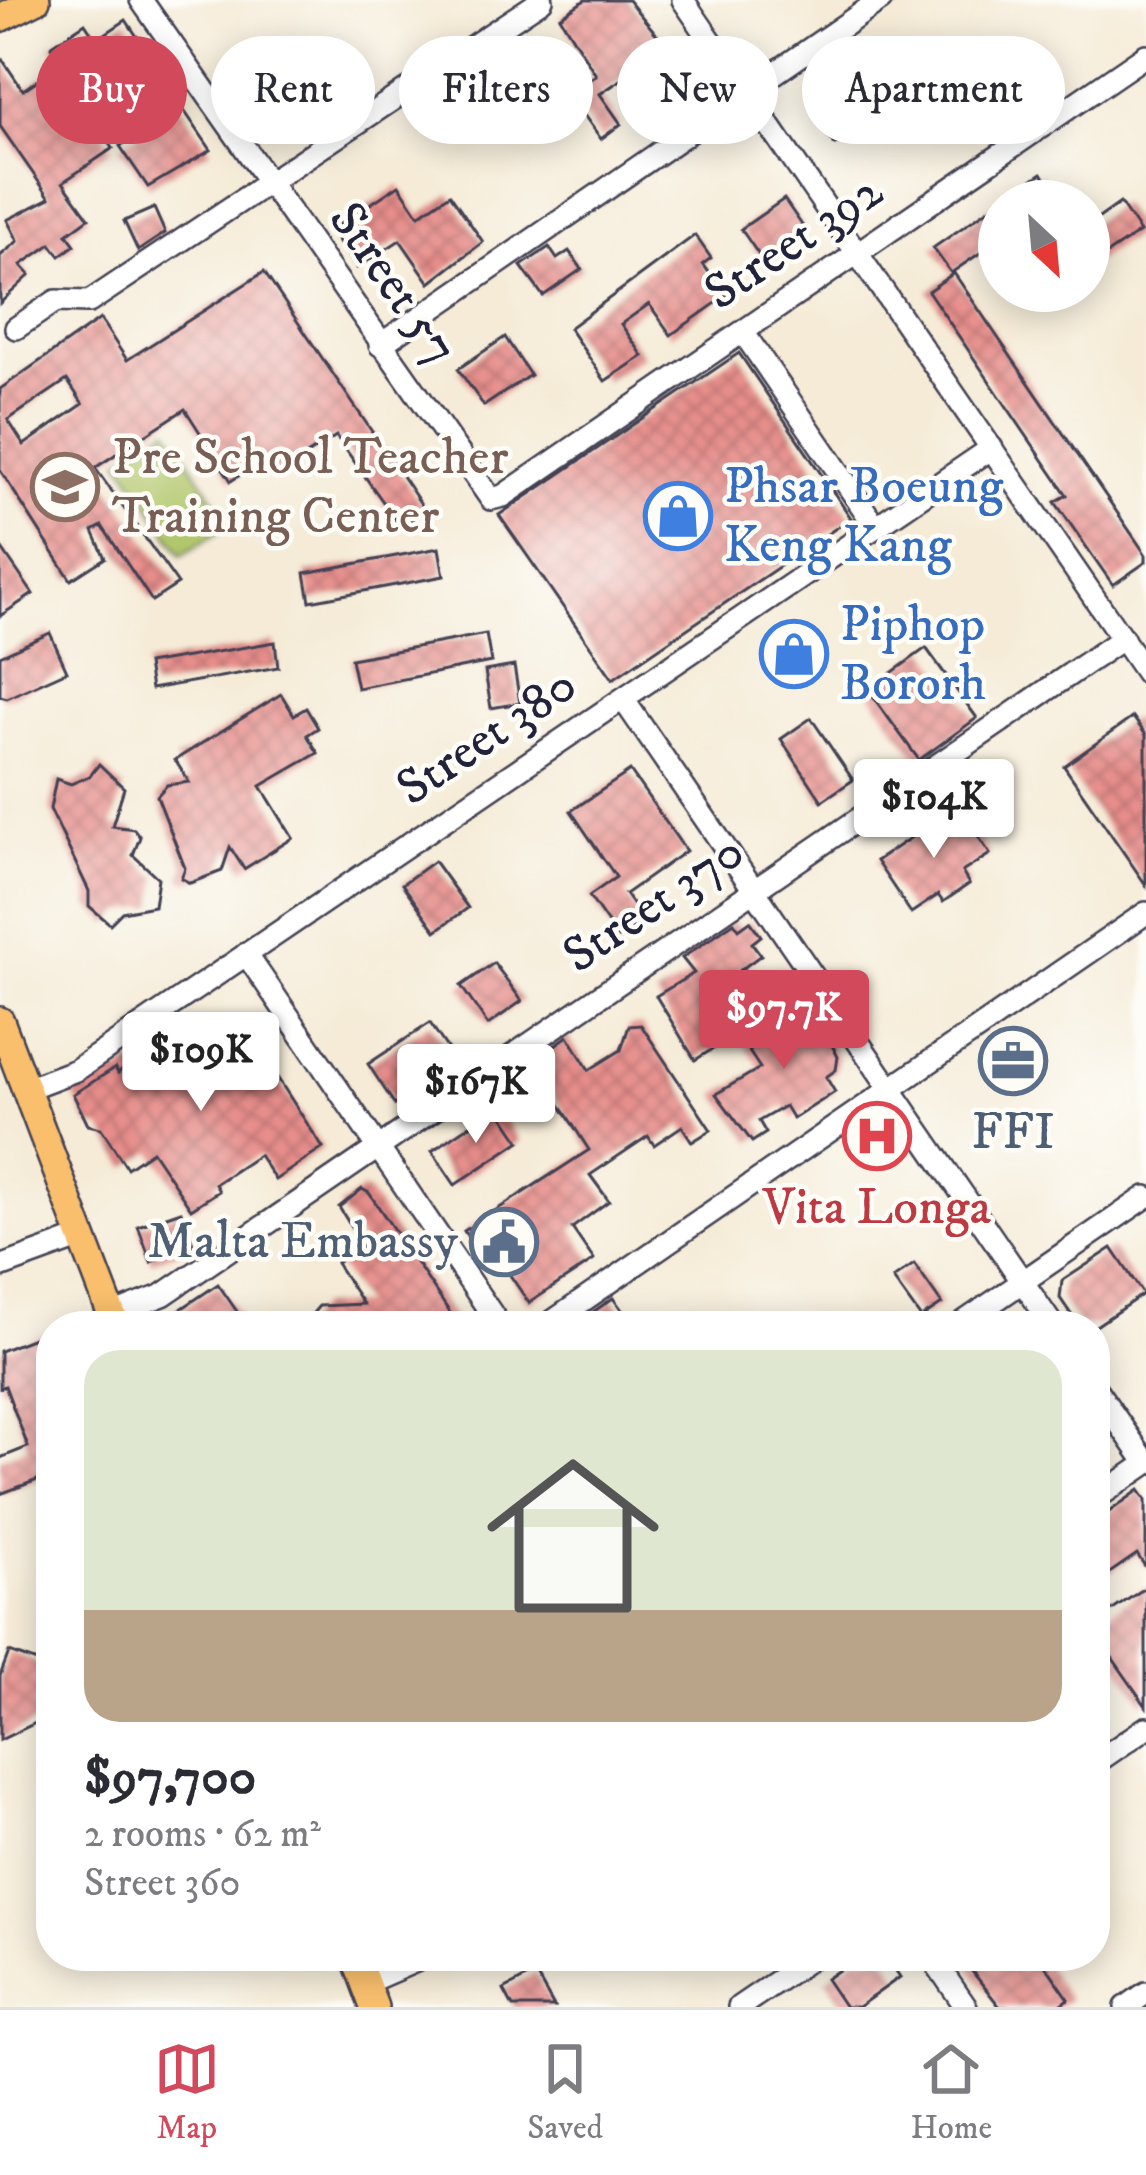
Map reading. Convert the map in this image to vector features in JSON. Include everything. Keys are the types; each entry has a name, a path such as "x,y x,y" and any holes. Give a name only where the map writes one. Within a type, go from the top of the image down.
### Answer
{"main road":[{"path":"0,19 35,0"},
{"path":"0,1021 111,1311"}],"street":[{"name":"Street 57","path":"141,0 491,499"},
{"path":"16,328 56,302 89,302 542,0"},
{"path":"683,0 708,36"},
{"path":"778,71 880,0"},
{"name":"Street 392","path":"491,499 1146,55"},
{"path":"778,137 1146,673"},
{"path":"380,345 672,144"},
{"path":"743,332 876,527"},
{"name":"Street 380","path":"26,1089 76,1070 992,448"},
{"name":"Street 370","path":"132,1311 163,1295 1123,638"},
{"path":"622,699 1042,1311"},
{"path":"568,1311 1146,913"},
{"path":"247,954 490,1311"},
{"path":"980,1311 1146,1197"},
{"path":"0,1267 82,1237"},
{"path":"1110,1410 1146,1463 1110,1488"},
{"path":"1110,1753 1146,1728"},
{"path":"369,1995 405,1971"},
{"path":"739,2007 792,1971"},
{"path":"941,1971 966,2007"},
{"path":"1126,2007 1146,1994"}],"green space":[{"path":"168,428 230,524 182,555 120,460"}],"building":[{"path":"585,0 628,0 658,36 617,36 617,82 600,94 617,118 617,127 601,139 593,128 593,36 572,36 560,17"},
{"path":"126,20 137,36 102,36"},
{"path":"85,23 93,36 66,36"},
{"path":"0,56 23,90 36,81 36,144 110,144 113,148 63,182 89,218 67,234 75,245 60,256 51,244 21,265 30,275 0,303 0,256 18,241 7,220 50,198 0,126"},
{"path":"187,115 211,150 148,187 120,146 187,144"},
{"path":"399,185 419,215 450,194 483,242 430,283 400,240 357,268 331,230"},
{"path":"784,199 806,231 763,261 741,229"},
{"path":"1120,203 1140,232 1110,252 1110,210"},
{"path":"154,208 165,233 138,251 124,221"},
{"path":"978,217 978,254 951,273 933,248"},
{"path":"695,235 711,258 703,264 726,296 671,335 649,304 621,324 643,356 605,381 569,328"},
{"path":"549,247 557,259 569,251 582,269 543,296 521,266"},
{"path":"264,272 425,510 401,527 336,436 276,475 265,459 231,481 185,409 95,468 178,584 152,601 102,526 93,531 105,558 71,580 0,470 0,389 100,319 127,360","holes":["67,380 83,404 24,445 8,420"]},
{"path":"954,273 1146,555 1146,562 1113,585 1055,502 1067,495 928,291"},
{"path":"505,337 530,375 484,406 458,369"},
{"name":"Phsar Boeung Keng Kang","path":"739,353 851,518 613,679 499,515"},
{"path":"0,546 33,594 0,616"},
{"path":"439,548 444,576 310,601 305,573"},
{"path":"50,633 67,671 7,698 0,696 0,656"},
{"path":"486,634 491,662 357,688 351,659"},
{"path":"275,642 278,667 151,689 147,664"},
{"path":"926,648 977,718 919,760 868,690"},
{"path":"514,666 520,703 491,708 485,671"},
{"path":"281,694 294,715 306,708 318,728 307,735 318,753 261,786 293,838 244,869 230,847 222,871 190,883 181,878 185,868 157,796 167,785 189,782 175,760"},
{"path":"1133,717 1146,735 1146,885 1064,766"},
{"path":"811,718 853,780 822,801 781,739"},
{"path":"99,764 124,788 112,826 134,829 140,837 133,855 158,878 154,906 122,912 110,924 89,906 89,891 50,809 56,779 71,784 90,776"},
{"path":"630,771 686,851 625,894 643,920 618,938 589,896 616,877 571,811"},
{"path":"958,806 990,854 962,872 969,884 943,902 938,895 911,913 876,861"},
{"path":"434,861 468,908 436,931 402,884"},
{"path":"750,921 761,936 752,943 761,955 705,996 731,1038 695,1060 656,996 694,973 682,958 734,922 739,929"},
{"path":"494,963 522,1001 488,1025 461,986"},
{"path":"810,1001 838,1057 836,1070 826,1077 835,1092 793,1119 785,1106 759,1121 766,1133 752,1142 716,1094 760,1068 744,1044"},
{"path":"430,1023 458,1064 395,1105 368,1064"},
{"path":"641,1025 711,1130 692,1142 682,1126 654,1145 648,1136 590,1175 609,1201 572,1228 594,1260 529,1303 501,1262 489,1270 464,1231 589,1150 532,1061 568,1036 589,1070 621,1050 629,1026"},
{"path":"218,1026 226,1037 237,1030 244,1041 251,1037 323,1148 275,1180 259,1155 215,1184 219,1191 191,1209 152,1151 127,1168 101,1128 88,1125 73,1094 134,1062 141,1073"},
{"path":"497,1107 520,1141 455,1185 432,1151"},
{"path":"362,1189 369,1193 449,1311 315,1311 319,1306 363,1304 336,1263 363,1246 339,1207"},
{"path":"181,1211 194,1246 151,1262 138,1226"},
{"path":"1112,1248 1143,1294 1110,1316 1110,1311 1069,1311 1060,1298 1062,1281"},
{"path":"914,1264 942,1304 932,1311 916,1311 893,1279"},
{"path":"218,1284 237,1311 178,1311"},
{"path":"613,1298 623,1311 594,1311"},
{"path":"36,1337 36,1481 0,1494 0,1458 28,1447 5,1386 0,1388 0,1351"},
{"path":"1139,1490 1146,1500 1146,1568 1137,1554 1110,1573 1110,1511"},
{"path":"1146,1587 1146,1706 1110,1654 1110,1612"},
{"path":"9,1652 36,1662 36,1723 0,1740 0,1676"},
{"path":"837,1971 896,1971 900,1977 858,2007 845,2007 826,1979"},
{"path":"972,1971 1049,1971 1069,1999 1058,2007 1000,2007"},
{"path":"535,1973 554,2007 513,2007 504,1990"}],"place":[{"name":"Pre School Teacher Training Center","path":"65,487"},
{"name":"Phsar Boeung Keng Kang","path":"678,516"},
{"name":"Piphop Bororh","path":"794,654"},
{"name":"FFI","path":"1013,1061"},
{"name":"Vita Longa","path":"877,1136"},
{"name":"Malta Embassy","path":"504,1242"}]}
